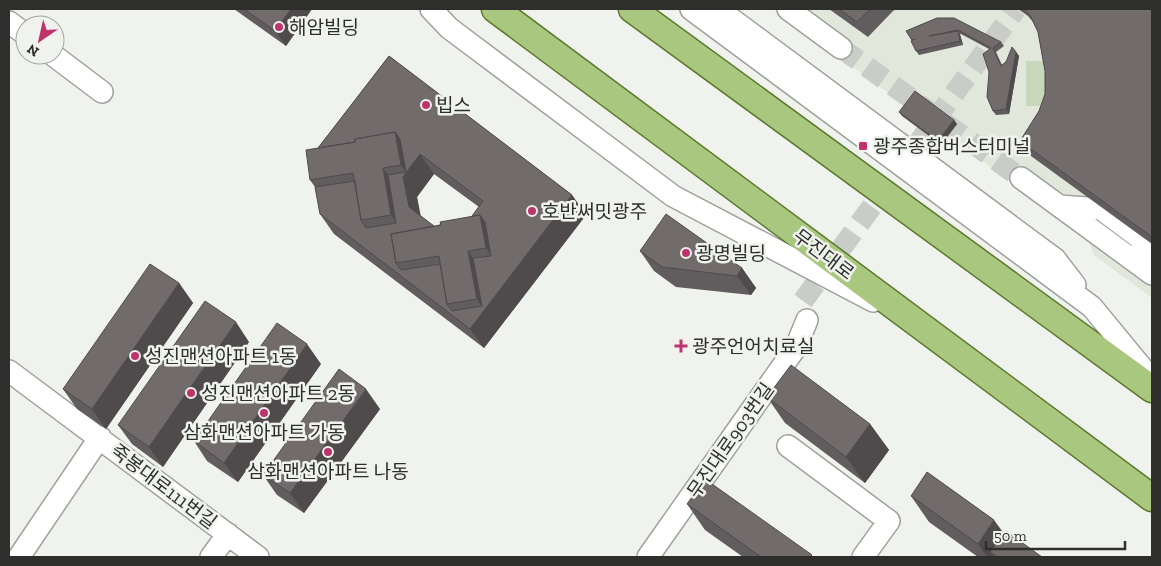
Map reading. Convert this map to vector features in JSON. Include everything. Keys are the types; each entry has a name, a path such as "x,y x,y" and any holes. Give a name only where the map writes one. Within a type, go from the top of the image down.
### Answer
{"main road":[{"name":"무진대로","path":"495,9 1152,498"},
{"path":"632,9 1152,389"}],"street":[{"path":"431,9 449,28 673,196 922,327"},
{"path":"691,9 1092,307"},
{"path":"718,9 1055,259 1152,380"},
{"path":"788,9 841,48"},
{"path":"65,64 102,92"},
{"path":"1021,178 1152,274"},
{"path":"1059,206 1101,209 1140,238 1152,269"},
{"name":"무진대로903번길","path":"648,557 796,346 807,320"},
{"name":"죽봉대로111번길","path":"9,371 100,437 258,557"},
{"name":"죽봉대로111번길","path":"19,557 100,437"},
{"path":"788,446 889,521 863,557"},
{"name":"죽봉대로111번길","path":"211,557 228,534"}],"shaded area":[{"path":"773,9 1152,9 1152,298 1094,255 1087,237"}],"green space":[{"path":"1026,61 1052,61 1053,106 1026,106"}],"building":[{"path":"244,9 291,9 275,31"},
{"path":"839,9 870,9 857,22"},
{"path":"1024,9 1152,9 1152,237 1020,141 1039,111 1045,94 1045,71 1038,32 1030,15"},
{"path":"937,18 954,18 1001,42 993,48 1001,66 1006,62 1012,47 1016,52 1006,109 993,111 987,97 989,72 983,54 991,48 958,30 929,36 958,31 960,41 916,51 911,41 915,39 912,40 906,31"},
{"path":"389,56 572,195 470,329 320,214 315,187 355,181 361,220 366,228 396,223 388,175 406,172 400,139 395,132 355,139 355,142 318,148","holes":["420,154 483,201 472,216 480,215 485,222 491,256 473,258 482,306 452,311 447,304 440,264 401,270 396,263 391,234 434,226 409,207 403,177"]},
{"path":"915,91 954,120 938,141 899,112"},
{"path":"395,132 401,165 383,168 391,215 361,220 353,173 310,180 306,150 355,142 355,139"},
{"path":"666,214 742,268 737,276 662,267 640,251"},
{"path":"480,215 486,248 468,251 477,299 447,304 439,256 396,263 391,234 441,225 440,222"},
{"path":"150,264 179,283 92,409 63,389"},
{"path":"205,301 236,322 149,447 118,425"},
{"path":"277,323 307,344 224,463 194,441"},
{"path":"791,365 870,424 846,457 767,397"},
{"path":"339,369 366,389 290,493 263,475"},
{"path":"927,472 994,520 978,544 911,496"},
{"path":"705,479 812,555 810,557 761,557 687,504"},
{"path":"1006,531 1042,557 998,557 990,552"}],"tunnel":[{"path":"803,301 1016,9"},
{"path":"841,48 1021,178"}],"place":[{"name":"해암빌딩","path":"279,27"},
{"name":"빕스","path":"426,105"},
{"name":"광주종합버스터미널","path":"863,146"},
{"name":"호반써밋광주","path":"532,211"},
{"name":"광명빌딩","path":"686,253"},
{"name":"광주언어치료실","path":"681,346"},
{"name":"성진맨션아파트 1동","path":"135,356"},
{"name":"성진맨션아파트 2동","path":"191,393"},
{"name":"삼화맨션아파트 가동","path":"264,413"},
{"name":"삼화맨션아파트 나동","path":"328,452"}]}
